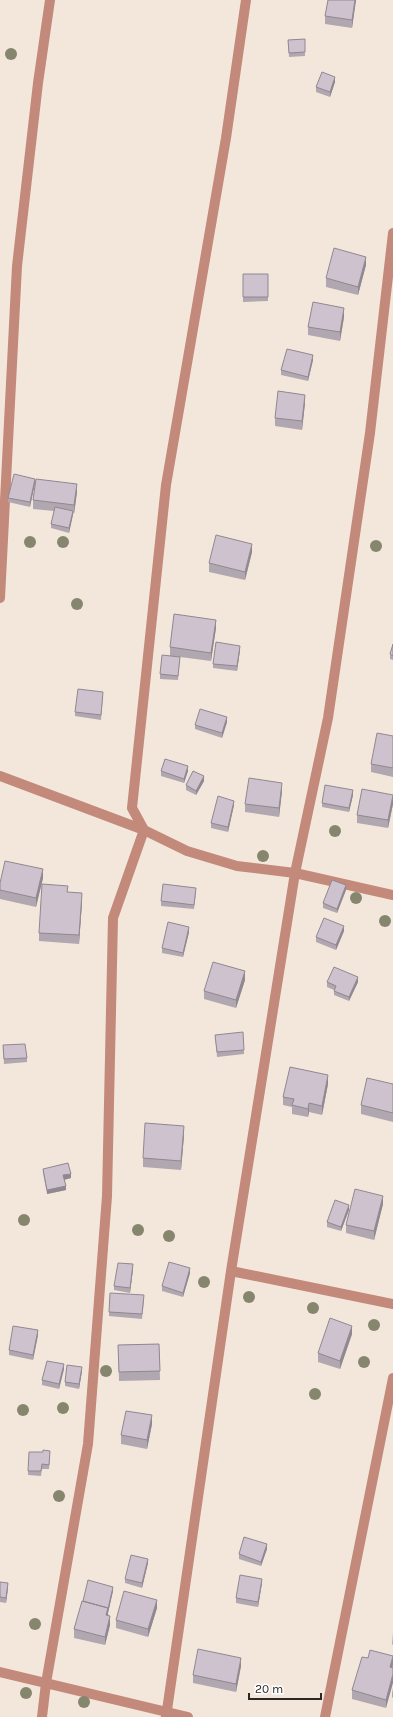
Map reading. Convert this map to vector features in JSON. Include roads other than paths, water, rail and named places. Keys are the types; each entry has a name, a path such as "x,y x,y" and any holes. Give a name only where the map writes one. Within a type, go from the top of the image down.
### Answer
{"street":[{"path":"0,598 17,266 38,83 50,0"},
{"path":"42,1717 46,1683 88,1444 107,1196 112,918 144,830 132,808 166,484 226,138 246,0"},
{"path":"166,1714 231,1271 295,873 328,718 370,433 393,233"},
{"path":"0,776 144,830 186,851 237,866 295,873 393,895"},
{"path":"231,1271 393,1304"},
{"path":"325,1717 393,1378"},
{"path":"0,1672 166,1714 188,1717"}]}
